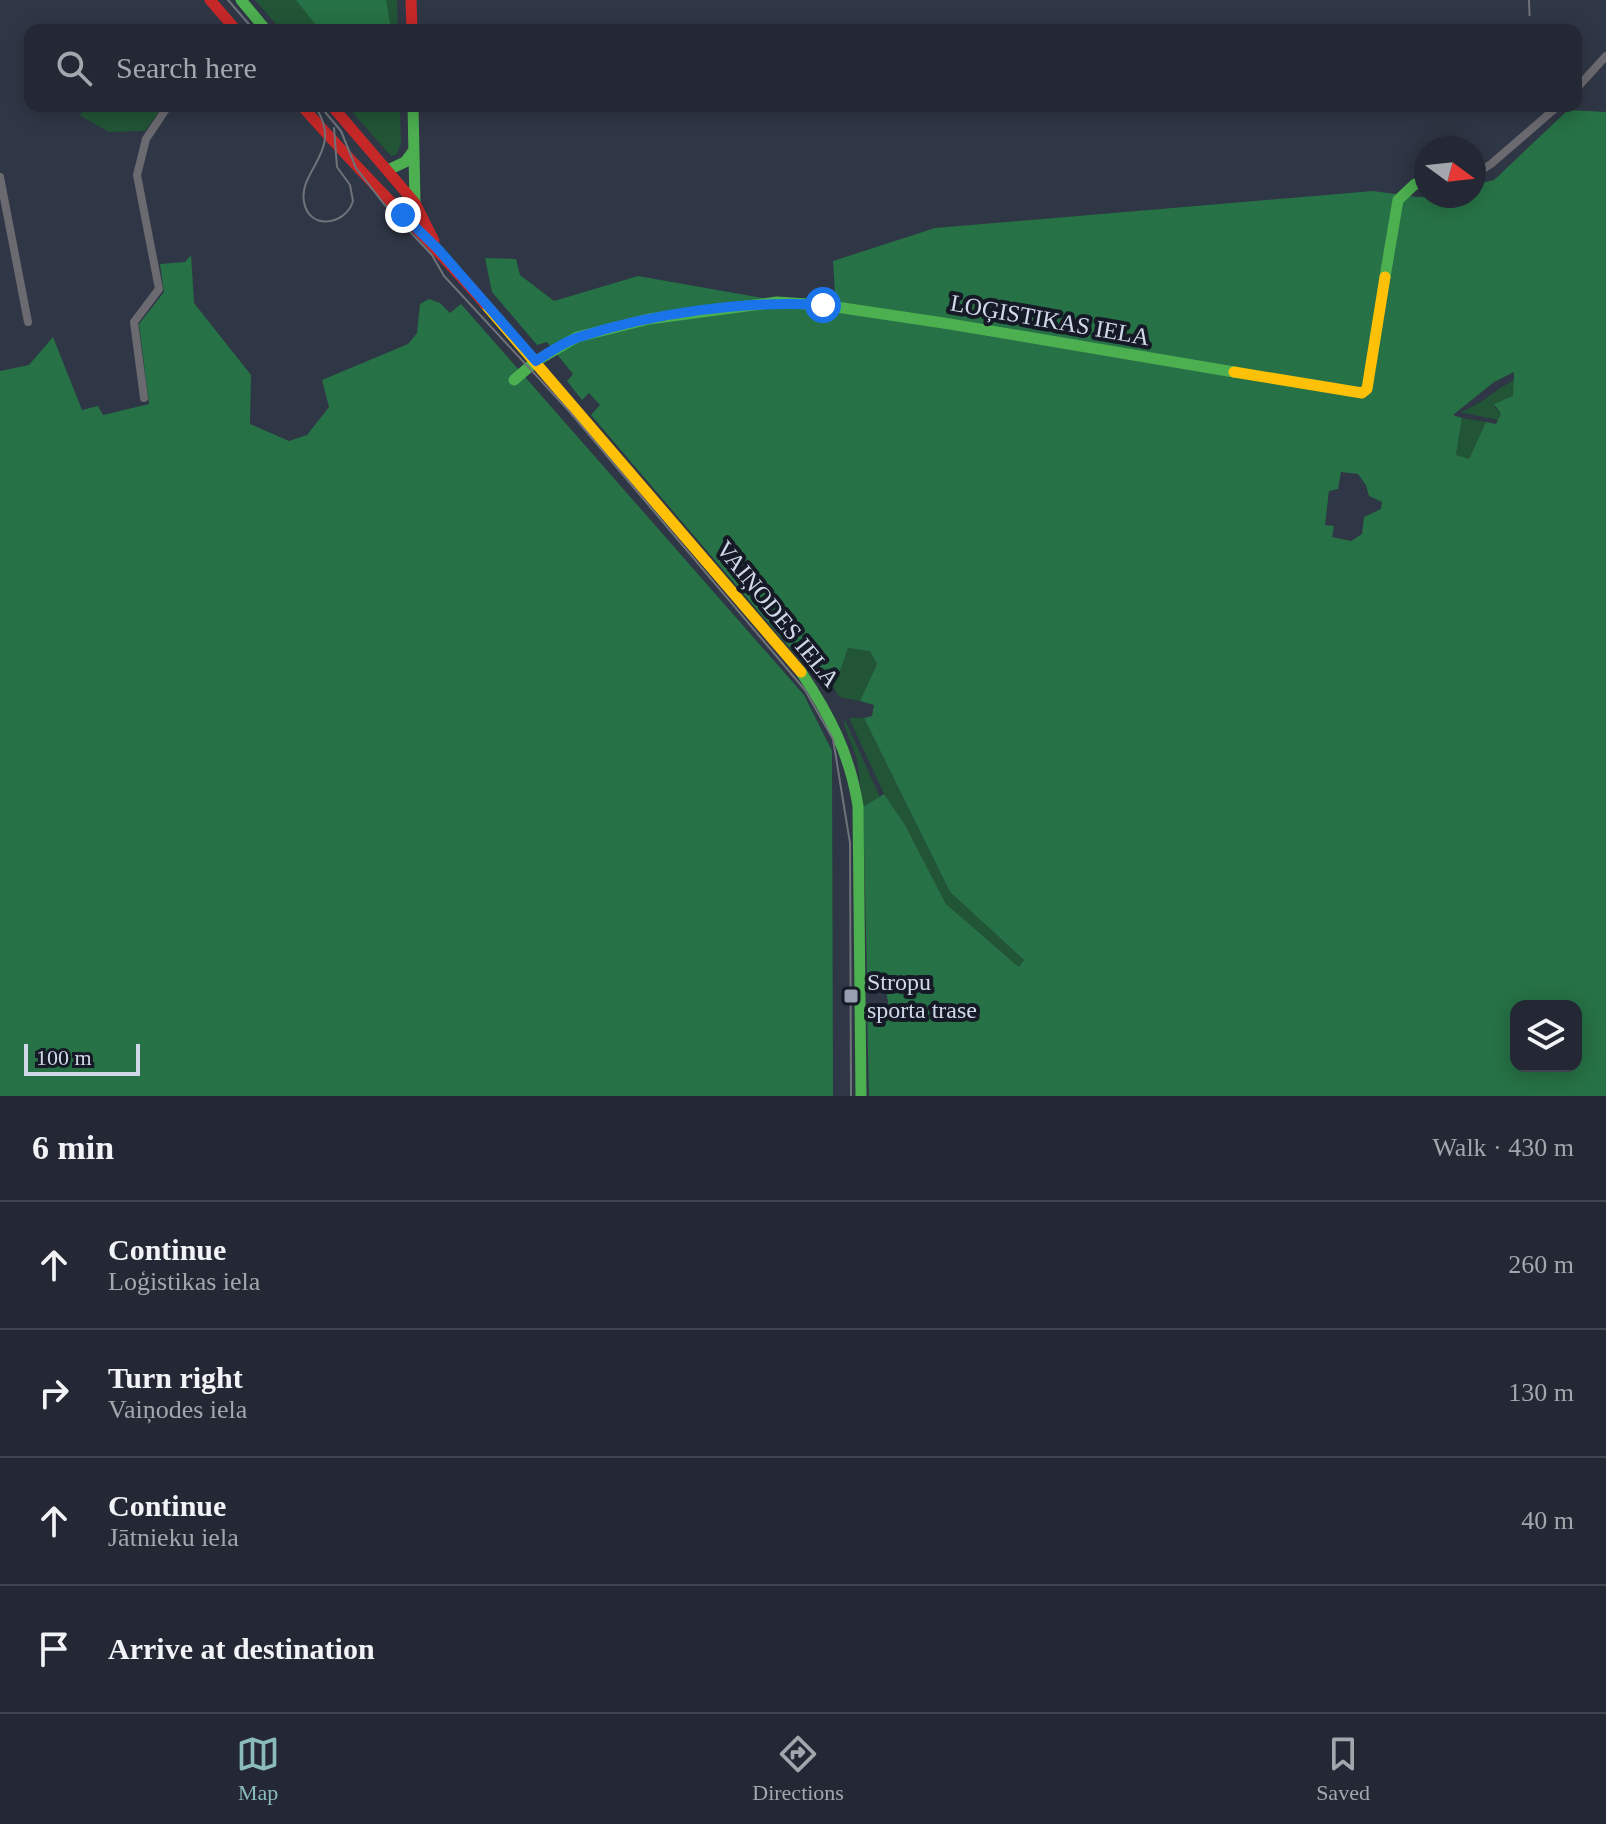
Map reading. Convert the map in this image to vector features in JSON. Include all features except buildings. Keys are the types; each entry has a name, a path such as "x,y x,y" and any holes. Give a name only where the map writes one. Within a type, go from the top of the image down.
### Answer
{"street":[{"path":"210,0 228,24"},
{"path":"241,0 261,24"},
{"path":"411,0 412,24"},
{"path":"1582,82 1606,56"},
{"path":"144,398 134,322 159,289 137,175 146,139 164,112"},
{"path":"308,112 438,249"},
{"path":"337,112 415,203 438,249"},
{"path":"403,215 415,203 413,112"},
{"path":"1486,167 1551,112"},
{"path":"388,170 405,162 414,150"},
{"path":"0,177 28,322"},
{"name":"LOĢISTIKAS IELA","path":"514,380 536,361 577,337 649,319 777,302 823,305 936,322 1329,390 1362,393 1367,389 1398,200 1414,185"},
{"name":"VAIŅODES IELA","path":"438,249 800,670 832,718 855,782 859,836 861,1096"}],"green space":[{"path":"255,0 397,0 398,24 276,24"},
{"path":"296,0 386,0 390,24 315,24"},
{"path":"83,112 159,112 145,131 109,132 79,115"},
{"path":"352,112 400,112 401,144 396,155 391,156"},
{"path":"1566,112 1606,112 1606,1096 869,1096 867,1010 889,1007 884,980 867,974 863,807 884,794 904,823 946,904 1019,967 1024,960 950,892 864,718 872,716 874,705 860,701 877,664 870,651 848,648 840,671 805,666 591,415 600,405 589,393 582,400 567,381 573,374 547,342 537,345 492,292 485,258 516,259 520,275 554,301 638,276 836,311 833,261 935,228 1373,191 1414,197 1414,208 1486,208 1486,182 1494,180","holes":["1514,372 1513,396 1494,404 1501,414 1496,424 1486,422 1469,459 1456,455 1462,418 1453,415 1494,382","1341,472 1358,474 1369,496 1382,502 1381,509 1364,517 1362,534 1351,541 1332,537 1334,526 1325,525 1329,491 1338,489"]},
{"path":"191,255 194,303 251,375 250,424 289,441 307,435 329,407 322,380 408,344 417,333 420,304 429,299 440,303 450,313 461,304 804,695 832,751 833,1096 0,1096 0,371 29,365 53,337 82,410 98,406 103,415 149,404 139,324 164,292 160,264 185,262"},
{"path":"1514,380 1513,396 1494,407 1501,414 1498,420 1460,412 1474,405"},
{"path":"1462,418 1486,422 1469,459 1456,456"},
{"path":"848,648 870,650 877,664 860,701 839,697 824,669 840,671"},
{"path":"849,718 864,718 950,892 1024,960 1020,968 946,904 904,823 884,794"},
{"path":"845,720 880,797 863,807 857,759 844,725"}],"tram line":[{"path":"228,0 249,24"},
{"path":"318,112 325,136 323,148 307,180 304,202 307,211 320,221 336,220 353,201 350,185 337,167 334,128"},
{"path":"325,112 341,131 356,168 384,204 432,255 444,276 569,411 805,690 833,739 850,843 851,1096"}],"railway":[{"path":"1529,0 1530,24"}],"traffic: fast":[{"path":"241,0 261,24"},
{"path":"403,215 415,203 413,112"},
{"path":"388,170 405,162 414,150"},
{"path":"1385,277 1398,200 1414,185"},
{"path":"514,380 536,361 577,337 649,319 777,302 823,305 950,324 1234,372"},
{"path":"801,672 837,736 850,770 858,806 861,1096"}],"traffic: slow":[{"path":"1234,372 1362,393 1367,389 1385,277"},
{"path":"485,304 801,672"}],"traffic: jam":[{"path":"210,0 231,24"},
{"path":"411,0 412,24"},
{"path":"307,112 485,304"},
{"path":"337,112 415,203 434,241"}],"place":[{"name":"Stropu sporta trase","path":"851,996"}],"route":[{"path":"403,215 438,249 536,361 577,337 649,319 777,302 823,305"}]}
